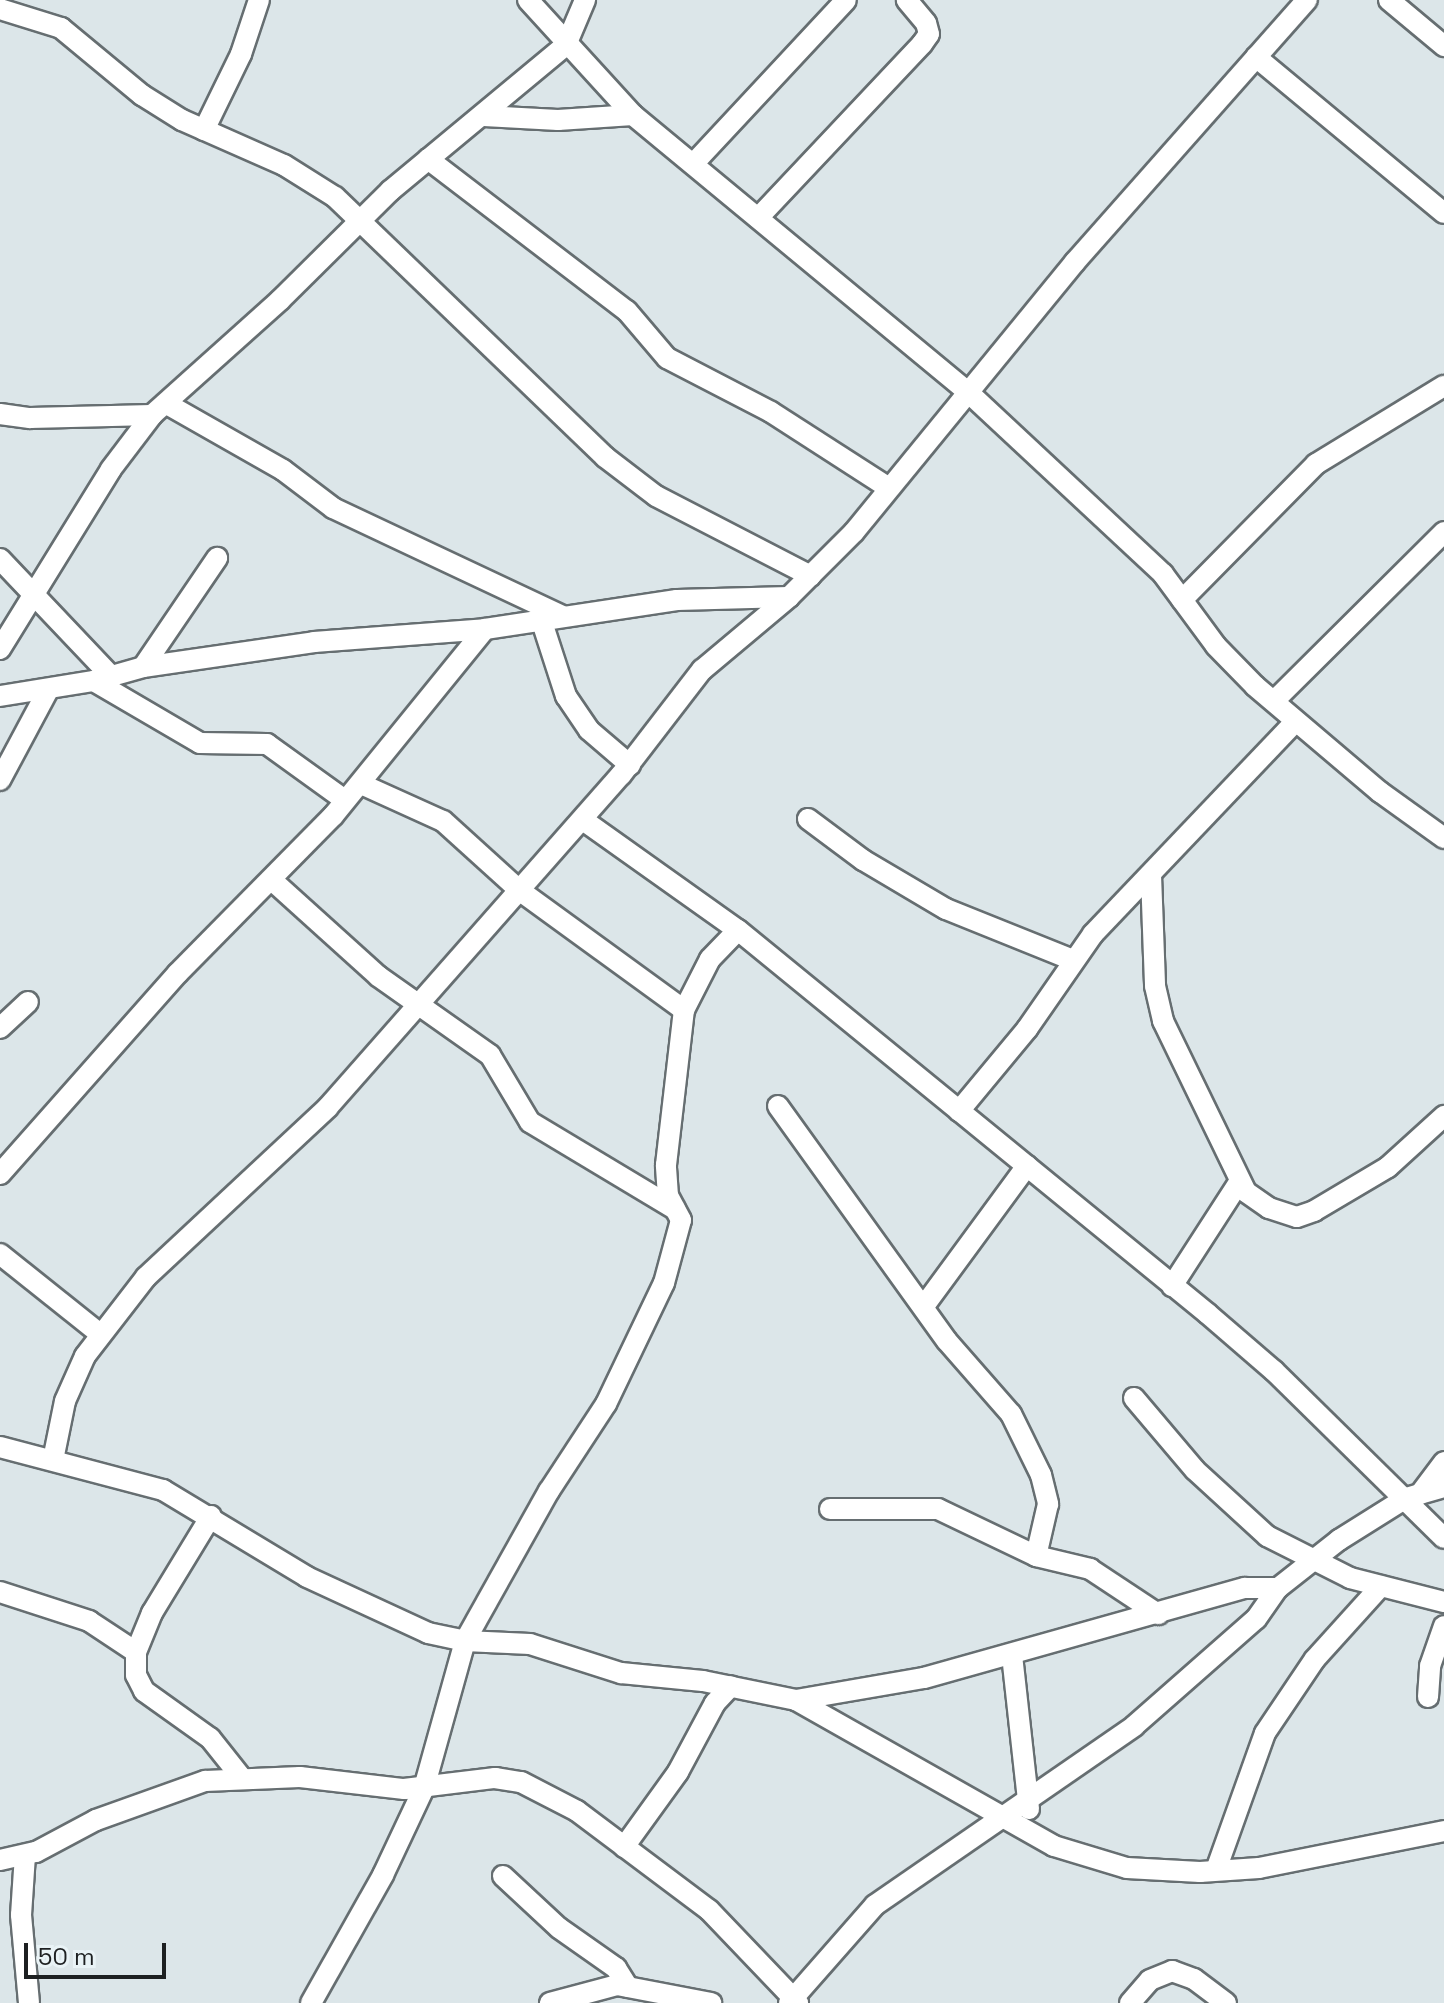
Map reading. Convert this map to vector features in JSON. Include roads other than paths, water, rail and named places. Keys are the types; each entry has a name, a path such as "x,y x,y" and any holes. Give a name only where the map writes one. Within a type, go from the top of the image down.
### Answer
{"street":[{"path":"204,130 241,54 259,0"},
{"path":"528,0 633,115 695,162 969,393 1163,574 1216,646 1294,723 1441,832"},
{"path":"0,649 35,597 111,469 159,409 280,300 357,221 566,45 585,0"},
{"path":"695,162 846,0"},
{"path":"758,218 929,34 926,23 907,0"},
{"path":"53,1460 65,1401 99,1333 146,1277 328,1107 421,1007 630,765 702,670 811,576 969,393 1075,262 1307,0"},
{"path":"1389,0 1444,46"},
{"path":"1,4 61,28 142,95 204,130 309,179 335,197 605,457 656,496 811,576"},
{"path":"1256,57 1444,213"},
{"path":"484,116 558,120 633,115"},
{"path":"428,159 627,311 667,358 771,412 889,488"},
{"path":"1182,600 1316,464 1444,386"},
{"path":"0,414 159,409 283,470 333,508 562,616"},
{"path":"1274,701 1444,532"},
{"path":"143,667 217,558"},
{"path":"0,559 102,679 200,743 267,744 345,800"},
{"path":"0,696 48,690 143,667 314,642 485,629 677,600 789,597"},
{"path":"541,619 566,696 589,730 630,765"},
{"path":"0,1174 178,973 273,881 361,784 485,629"},
{"path":"0,780 48,690"},
{"path":"959,1111 1027,1029 1073,960 1294,723"},
{"path":"361,784 443,821 519,890 684,1010"},
{"path":"808,819 863,860 946,909 1073,960"},
{"path":"583,820 738,930 1274,1371 1336,1437 1413,1496 1444,1538"},
{"path":"1151,875 1155,986 1163,1021 1240,1181 1269,1208 1297,1217 1388,1167 1444,1116"},
{"path":"273,881 378,976 490,1055 530,1122 675,1209"},
{"path":"311,2003 383,1875 424,1788 465,1641 635,1350 675,1252 681,1220 668,1196 666,1165 684,1010 710,959 738,930"},
{"path":"0,1028 28,1002"},
{"path":"778,1106 947,1341 1002,1401 1029,1448 1048,1504 1036,1556"},
{"path":"924,1306 1027,1166"},
{"path":"1172,1286 1240,1181"},
{"path":"0,1254 99,1333"},
{"path":"1134,1398 1195,1470 1267,1536 1311,1562 1381,1586 1444,1602"},
{"path":"2,1451 53,1460 163,1490 340,1594 428,1633 465,1641 530,1644 621,1673 731,1686 796,1700 1054,1846 1127,1868 1216,1870 1274,1865 1444,1831"},
{"path":"0,1860 25,1855 96,1820 205,1781 241,1777 300,1777 424,1788 495,1778 521,1782 577,1811 709,1910 793,2001 875,1905 1029,1800 1175,1694 1256,1619 1278,1588 1311,1562 1413,1496 1444,1462"},
{"path":"1413,1496 1444,1487"},
{"path":"830,1509 938,1509 1036,1556 1090,1569 1158,1614"},
{"path":"211,1516 174,1573 136,1652 136,1675 144,1691 210,1738 241,1777"},
{"path":"1216,1870 1265,1733 1308,1669 1381,1586"},
{"path":"796,1700 924,1678 1245,1588 1278,1588"},
{"path":"0,1592 89,1621 136,1652"},
{"path":"1428,1697 1430,1666 1444,1626"},
{"path":"1012,1655 1031,1833"},
{"path":"624,1847 678,1772 715,1703 731,1686"},
{"path":"25,1855 21,1915 29,2003"},
{"path":"503,1876 559,1928 616,1968 628,1987"},
{"path":"1130,2003 1150,1980 1172,1971 1194,1979 1226,2003"},
{"path":"550,2003 591,1988 628,1987 711,2003"}]}
